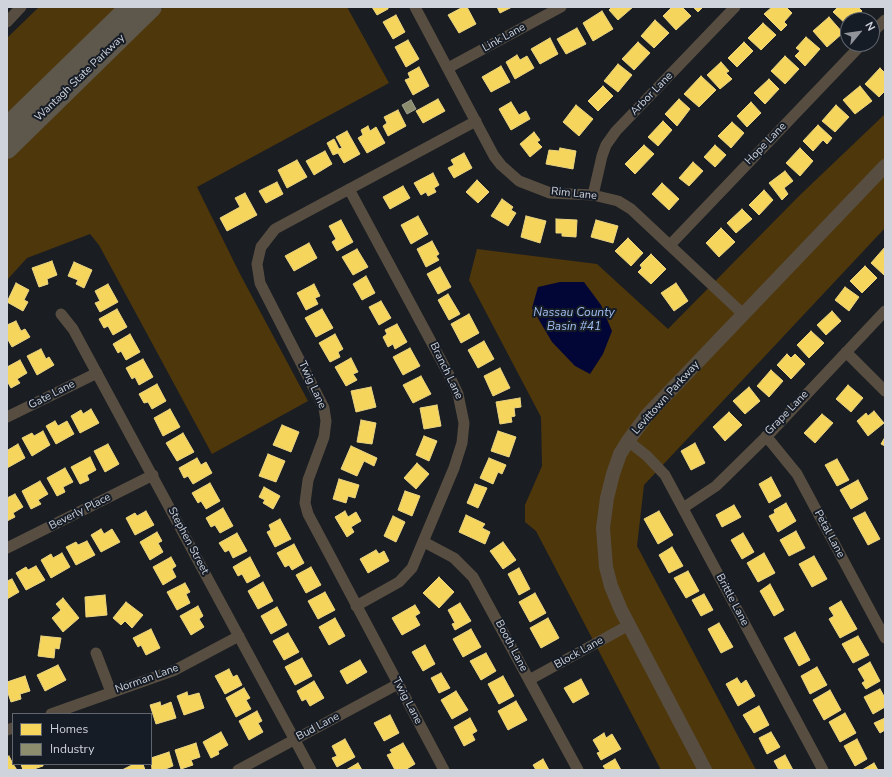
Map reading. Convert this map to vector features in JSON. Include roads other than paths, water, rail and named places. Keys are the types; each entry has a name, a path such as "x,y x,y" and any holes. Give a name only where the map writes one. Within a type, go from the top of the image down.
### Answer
{"highway":[{"name":"Wantagh State Parkway","path":"7,128 130,7"},
{"name":"Wantagh State Parkway","path":"7,149 152,7"}],"street":[{"path":"7,22 21,7"},
{"name":"Rim Lane","path":"415,7 494,156 501,165 519,181 550,193 593,195 618,201 631,209 743,314"},
{"name":"Link Lane","path":"448,68 549,10 561,7"},
{"name":"Arbor Lane","path":"593,195 602,156 606,145 616,131 735,7"},
{"name":"Hope Lane","path":"670,245 854,52"},
{"name":"Twig Lane","path":"444,770 313,526 305,503 308,480 324,437 326,421 324,408 260,283 257,264 261,247 275,229 476,120"},
{"name":"Levittown Parkway","path":"705,770 629,625 611,586 606,567 603,528 607,498 613,474 620,454 648,414 885,166"},
{"name":"Branch Lane","path":"349,189 449,375 462,407 464,423 462,443 424,542 414,563 406,576 392,586 356,606"},
{"name":"Grape Lane","path":"683,508 716,486 766,436 885,311"},
{"name":"Stephen Street","path":"61,314 73,329 311,770"},
{"path":"846,352 885,390"},
{"name":"Gate Lane","path":"7,417 97,373"},
{"name":"Petal Lane","path":"766,436 797,474 885,638"},
{"name":"Brittle Lane","path":"628,441 657,465 665,475 823,770"},
{"name":"Beverly Place","path":"7,548 153,475"},
{"name":"Booth Lane","path":"424,542 454,558 473,577 578,770"},
{"name":"Block Lane","path":"530,680 629,625"},
{"name":"Norman Lane","path":"54,713 175,670 239,636"},
{"path":"96,653 111,692"},
{"name":"Bud Lane","path":"238,770 398,684"}],"water":[{"name":"Nassau County Basin #41","path":"560,282 584,282 601,305 612,331 603,354 590,374 575,366 552,342 532,308 538,287"}]}
